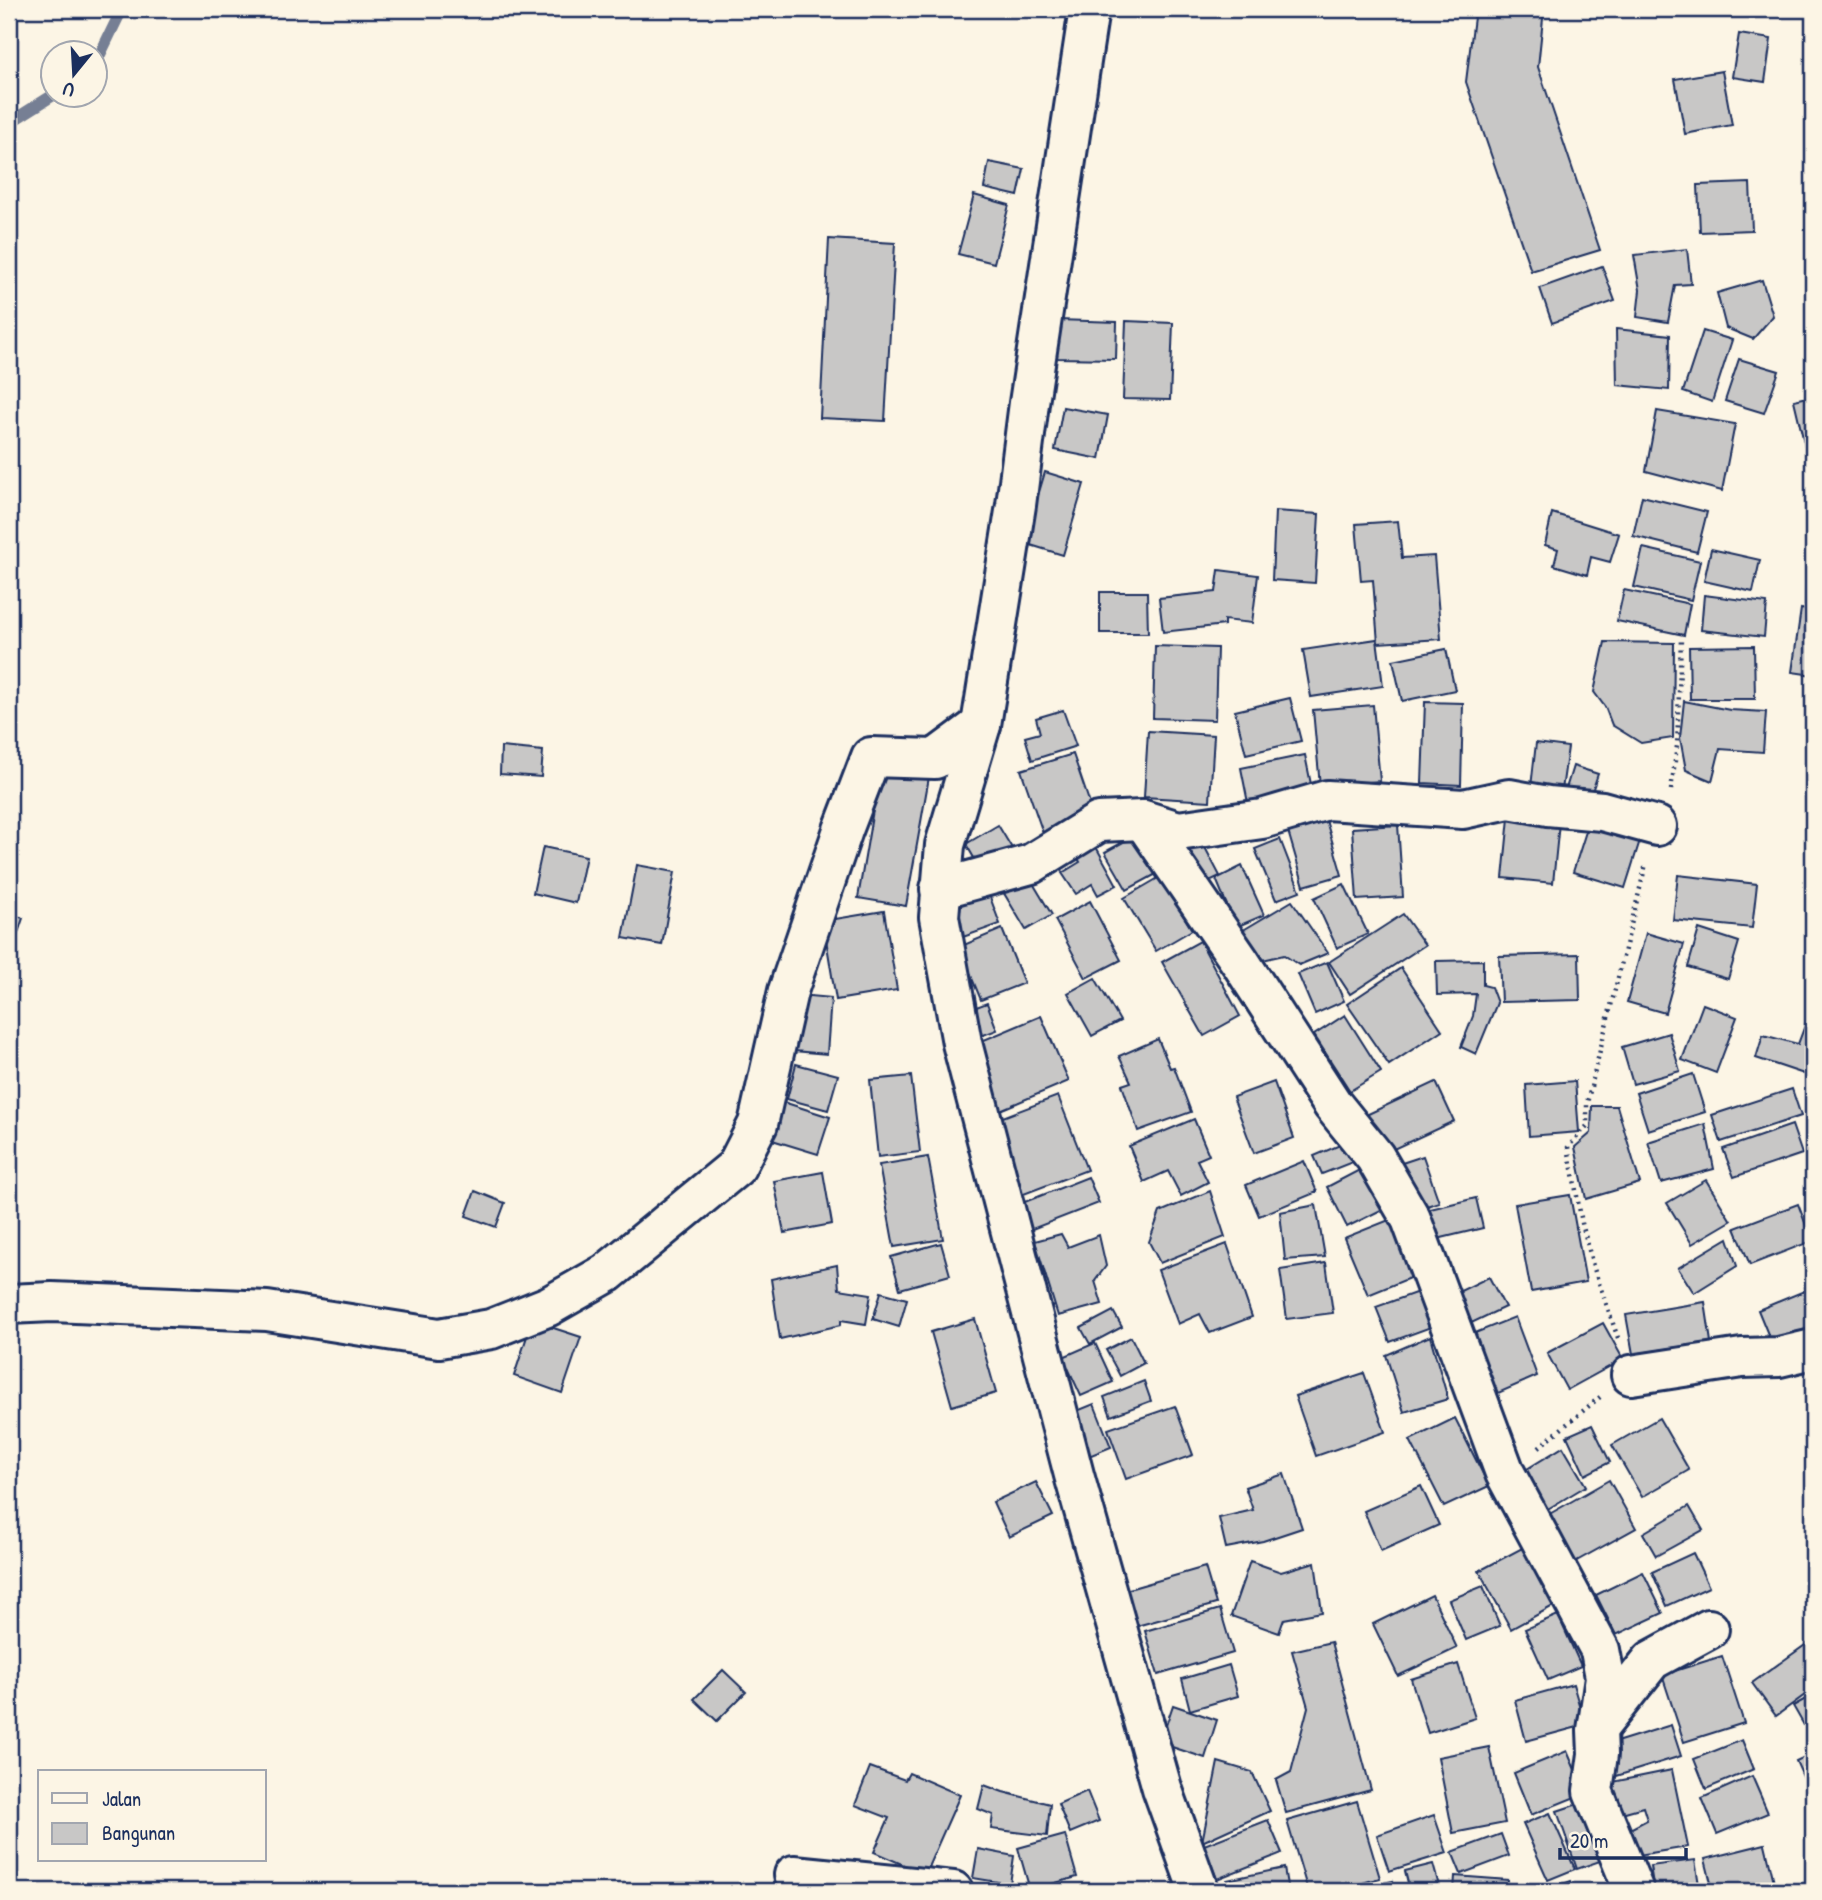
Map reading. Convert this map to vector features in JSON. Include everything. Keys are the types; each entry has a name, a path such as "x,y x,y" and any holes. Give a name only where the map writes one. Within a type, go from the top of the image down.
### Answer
{"street":[{"path":"1089,9 981,725 945,845 939,917 962,1043 1093,1540 1162,1788 1199,1891"},
{"path":"9,1304 52,1302 267,1311 439,1338 491,1329 549,1306 607,1273 736,1167 758,1124 788,991 871,757 935,758 981,725"},
{"path":"940,889 1031,864 1099,822 1143,820 1178,831 1262,819 1327,800 1463,809 1509,799 1602,811 1657,826"},
{"path":"1143,820 1241,963 1333,1105 1375,1157 1411,1219 1505,1473 1600,1650 1605,1677 1597,1730 1598,1754 1593,1791 1634,1891"},
{"path":"1631,1375 1742,1358 1779,1356 1813,1349"},
{"path":"1597,1730 1651,1660 1709,1629"},
{"path":"794,1875 953,1891"}],"path":[{"path":"1505,1473 1626,1375 1631,1375 1593,1266 1568,1147 1587,1126 1587,1103 1632,912 1657,826 1670,800 1677,746 1681,639"}],"building":[{"path":"1475,9 1544,9 1538,67 1600,250 1531,271 1466,82"},
{"path":"1739,34 1771,39 1765,82 1732,77"},
{"path":"1722,71 1732,125 1685,134 1675,79"},
{"path":"989,162 1024,169 1018,196 984,188"},
{"path":"1750,183 1752,230 1700,232 1698,185"},
{"path":"974,195 1009,205 994,263 958,254"},
{"path":"829,239 895,243 885,421 820,418"},
{"path":"1687,249 1691,284 1675,285 1668,322 1637,317 1640,290 1634,255"},
{"path":"1602,266 1615,301 1552,323 1540,288"},
{"path":"1762,280 1773,316 1753,339 1726,328 1717,293"},
{"path":"1058,320 1117,322 1116,359 1057,358"},
{"path":"1126,321 1173,323 1170,400 1123,399"},
{"path":"1616,329 1670,335 1669,390 1617,385"},
{"path":"1703,331 1732,340 1712,402 1683,392"},
{"path":"1739,359 1779,371 1764,413 1725,401"},
{"path":"1813,396 1813,471 1811,472 1794,400"},
{"path":"1063,407 1108,415 1100,459 1055,450"},
{"path":"1657,411 1735,424 1722,491 1646,471"},
{"path":"1045,472 1084,484 1063,555 1024,543"},
{"path":"1642,496 1707,512 1697,552 1633,536"},
{"path":"1275,511 1319,514 1315,583 1272,580"},
{"path":"1552,513 1619,534 1610,562 1591,557 1587,575 1554,565 1558,549 1545,545"},
{"path":"1398,521 1402,558 1434,556 1441,639 1378,643 1373,580 1361,581 1356,524"},
{"path":"1808,543 1813,543 1813,605 1805,605"},
{"path":"1643,548 1700,561 1691,600 1634,587"},
{"path":"1711,549 1760,560 1753,592 1704,581"},
{"path":"1219,570 1258,575 1252,623 1224,620 1224,625 1163,632 1159,598 1216,592"},
{"path":"1624,590 1690,604 1684,635 1617,621"},
{"path":"1100,592 1147,592 1148,633 1100,633"},
{"path":"1704,595 1767,603 1764,637 1701,630"},
{"path":"1801,609 1813,611 1813,675 1792,672"},
{"path":"1377,639 1383,686 1311,697 1303,650"},
{"path":"1605,642 1674,643 1673,738 1641,743 1612,725 1605,707 1594,692"},
{"path":"1155,646 1217,648 1215,720 1153,718"},
{"path":"1754,646 1755,699 1690,699 1689,647"},
{"path":"1446,649 1455,690 1402,701 1393,660"},
{"path":"1290,698 1301,741 1246,754 1235,711"},
{"path":"1684,701 1730,710 1766,712 1763,752 1720,749 1712,781 1686,770 1680,738"},
{"path":"1425,702 1463,703 1461,785 1422,783"},
{"path":"1373,705 1380,781 1320,786 1313,710"},
{"path":"1063,710 1076,746 1032,760 1025,737 1040,733 1036,718"},
{"path":"1148,731 1214,735 1210,801 1144,797"},
{"path":"1536,743 1568,747 1562,790 1531,787"},
{"path":"501,747 543,751 541,777 500,774"},
{"path":"1073,754 1094,816 1043,833 1021,770"},
{"path":"1305,755 1313,794 1249,808 1241,768"},
{"path":"1573,766 1598,774 1588,803 1564,795"},
{"path":"880,769 929,777 906,906 858,898"},
{"path":"1323,810 1342,875 1304,886 1285,821"},
{"path":"1509,818 1559,823 1553,883 1503,878"},
{"path":"1590,819 1642,834 1625,888 1573,872"},
{"path":"998,825 1013,850 981,870 966,844"},
{"path":"1398,825 1403,897 1357,900 1352,828"},
{"path":"1809,831 1813,831 1813,906 1811,906"},
{"path":"1089,834 1117,885 1098,895 1092,884 1076,894 1062,873 1080,862 1070,845"},
{"path":"1138,834 1160,872 1127,890 1105,852"},
{"path":"1199,836 1220,876 1199,886 1178,848"},
{"path":"1280,839 1300,891 1276,900 1255,849"},
{"path":"543,847 586,856 576,903 533,893"},
{"path":"637,865 675,872 662,945 623,938"},
{"path":"1242,866 1264,915 1236,927 1216,879"},
{"path":"1025,870 1052,915 1026,930 999,885"},
{"path":"1678,875 1757,884 1752,928 1673,920"},
{"path":"1160,877 1192,930 1156,951 1124,898"},
{"path":"984,881 1000,924 963,937 947,894"},
{"path":"1344,884 1368,934 1337,948 1314,898"},
{"path":"1090,901 1121,960 1086,978 1055,920"},
{"path":"1292,901 1328,953 1299,965 1284,955 1258,961 1240,932"},
{"path":"884,911 897,990 836,1000 823,921"},
{"path":"9,913 23,918 14,945 9,943"},
{"path":"1403,914 1425,945 1350,994 1329,962"},
{"path":"1002,929 1024,983 981,1000 959,947"},
{"path":"1699,929 1739,942 1728,979 1688,967"},
{"path":"1646,933 1684,944 1665,1013 1627,1002"},
{"path":"1200,941 1240,1016 1204,1036 1162,962"},
{"path":"1579,954 1580,1000 1501,1002 1499,956"},
{"path":"1483,960 1483,985 1491,987 1497,1003 1476,1054 1461,1047 1473,1016 1476,994 1437,995 1436,961"},
{"path":"1327,962 1344,1001 1315,1014 1298,974"},
{"path":"1401,968 1442,1030 1389,1065 1347,1004"},
{"path":"1095,978 1120,1021 1092,1036 1068,993"},
{"path":"799,995 831,998 827,1054 794,1051"},
{"path":"987,1003 997,1030 970,1040 960,1013"},
{"path":"1703,1004 1737,1017 1716,1073 1682,1060"},
{"path":"1813,1004 1813,1077 1756,1058 1763,1035 1798,1044"},
{"path":"1345,1015 1381,1072 1350,1091 1314,1035"},
{"path":"1041,1016 1069,1081 1000,1110 972,1045"},
{"path":"1669,1033 1680,1071 1633,1084 1622,1047"},
{"path":"1158,1039 1170,1068 1174,1067 1191,1112 1138,1131 1122,1085 1131,1082 1119,1056"},
{"path":"796,1064 838,1075 828,1110 787,1099"},
{"path":"1693,1074 1705,1112 1648,1130 1636,1093"},
{"path":"911,1076 920,1152 878,1157 870,1080"},
{"path":"1575,1081 1579,1132 1529,1136 1526,1085"},
{"path":"1274,1082 1294,1138 1254,1153 1233,1097"},
{"path":"1436,1082 1454,1121 1385,1153 1366,1115"},
{"path":"1792,1089 1801,1116 1721,1142 1712,1115"},
{"path":"1058,1096 1087,1170 1016,1197 987,1123"},
{"path":"780,1101 830,1117 818,1154 769,1139"},
{"path":"1592,1106 1617,1106 1640,1183 1586,1199 1575,1147 1591,1133"},
{"path":"1194,1119 1209,1155 1197,1160 1208,1182 1181,1196 1168,1171 1144,1182 1129,1146"},
{"path":"1705,1124 1714,1169 1661,1183 1648,1142"},
{"path":"1792,1125 1802,1154 1734,1177 1723,1149"},
{"path":"1347,1142 1355,1161 1322,1174 1314,1156"},
{"path":"1423,1156 1439,1202 1411,1211 1396,1165"},
{"path":"928,1157 943,1239 894,1247 879,1165"},
{"path":"1304,1161 1317,1192 1259,1216 1246,1185"},
{"path":"1367,1166 1389,1206 1347,1227 1327,1187"},
{"path":"823,1172 832,1224 784,1233 774,1181"},
{"path":"1088,1177 1099,1203 1027,1231 1017,1205"},
{"path":"1706,1180 1731,1221 1692,1244 1667,1203"},
{"path":"475,1191 505,1203 496,1227 466,1216"},
{"path":"1210,1191 1225,1237 1160,1263 1149,1242 1160,1212"},
{"path":"1570,1195 1586,1282 1531,1292 1515,1204"},
{"path":"1476,1198 1483,1228 1433,1240 1426,1210"},
{"path":"1798,1204 1812,1241 1750,1265 1735,1228"},
{"path":"1316,1205 1325,1257 1285,1260 1280,1212"},
{"path":"1394,1218 1417,1275 1368,1295 1344,1238"},
{"path":"1061,1234 1068,1247 1099,1235 1106,1266 1095,1281 1102,1304 1058,1316 1035,1241"},
{"path":"1728,1238 1737,1266 1694,1293 1678,1268"},
{"path":"941,1243 950,1275 900,1289 891,1257"},
{"path":"1227,1244 1252,1317 1210,1333 1200,1314 1178,1324 1158,1270"},
{"path":"1326,1263 1333,1313 1287,1319 1280,1270"},
{"path":"837,1265 839,1289 871,1294 866,1324 841,1320 841,1325 780,1339 771,1279"},
{"path":"1489,1277 1505,1307 1461,1328 1446,1298"},
{"path":"1809,1289 1813,1300 1813,1334 1774,1349 1758,1310"},
{"path":"881,1292 907,1299 899,1327 873,1319"},
{"path":"1418,1292 1431,1327 1390,1342 1376,1307"},
{"path":"1705,1302 1711,1342 1633,1354 1626,1315"},
{"path":"1113,1311 1122,1327 1090,1344 1081,1328"},
{"path":"1515,1317 1537,1376 1489,1397 1470,1335"},
{"path":"975,1319 996,1393 952,1406 931,1332"},
{"path":"532,1321 581,1337 562,1393 514,1376"},
{"path":"1603,1323 1623,1359 1567,1390 1547,1353"},
{"path":"1430,1336 1448,1399 1404,1412 1386,1355"},
{"path":"1131,1337 1144,1363 1120,1376 1106,1350"},
{"path":"1095,1343 1113,1382 1081,1396 1063,1357"},
{"path":"1364,1373 1385,1432 1316,1456 1295,1396"},
{"path":"1144,1381 1151,1401 1111,1416 1104,1397"},
{"path":"1094,1404 1111,1447 1084,1458 1067,1415"},
{"path":"1175,1406 1193,1455 1126,1479 1108,1429"},
{"path":"1455,1418 1489,1486 1444,1507 1410,1440"},
{"path":"1659,1418 1689,1470 1642,1497 1612,1445"},
{"path":"1592,1425 1610,1462 1585,1475 1567,1436"},
{"path":"1563,1447 1586,1486 1546,1510 1522,1472"},
{"path":"1284,1474 1302,1528 1263,1541 1226,1548 1219,1518 1253,1510 1245,1487"},
{"path":"1609,1480 1636,1528 1573,1563 1546,1516"},
{"path":"1036,1482 1053,1516 1009,1537 993,1502"},
{"path":"1421,1486 1439,1525 1381,1551 1364,1511"},
{"path":"1689,1506 1703,1530 1656,1556 1643,1533"},
{"path":"1524,1547 1555,1605 1511,1629 1479,1571"},
{"path":"1693,1553 1709,1587 1667,1606 1652,1572"},
{"path":"1250,1561 1281,1572 1315,1562 1322,1612 1284,1619 1279,1633 1231,1616"},
{"path":"1205,1567 1216,1604 1133,1627 1122,1591"},
{"path":"1643,1572 1663,1613 1616,1635 1596,1595"},
{"path":"1483,1586 1500,1626 1466,1640 1449,1600"},
{"path":"1432,1595 1457,1648 1398,1676 1373,1624"},
{"path":"1220,1609 1233,1653 1158,1675 1145,1631"},
{"path":"1558,1615 1581,1666 1548,1680 1525,1629"},
{"path":"1331,1642 1371,1790 1286,1813 1276,1780 1291,1772 1308,1707 1292,1651"},
{"path":"1808,1643 1813,1651 1813,1689 1776,1716 1752,1683"},
{"path":"1722,1656 1744,1723 1684,1742 1662,1675"},
{"path":"1458,1664 1475,1718 1428,1733 1411,1679"},
{"path":"1229,1665 1238,1696 1190,1710 1182,1679"},
{"path":"723,1670 746,1692 717,1721 694,1699"},
{"path":"1573,1684 1585,1725 1526,1741 1515,1700"},
{"path":"1813,1695 1813,1741 1793,1706"},
{"path":"1173,1705 1217,1720 1205,1758 1160,1743"},
{"path":"1671,1725 1681,1756 1607,1779 1597,1748"},
{"path":"1742,1740 1754,1769 1706,1789 1694,1759"},
{"path":"1489,1747 1505,1823 1453,1833 1438,1757"},
{"path":"1567,1751 1585,1793 1531,1815 1514,1773"},
{"path":"1813,1753 1813,1799 1796,1761"},
{"path":"1218,1762 1252,1772 1270,1811 1202,1842"},
{"path":"870,1767 905,1780 909,1773 960,1795 925,1874 874,1852 889,1818 855,1805"},
{"path":"1672,1770 1688,1847 1632,1856 1626,1831 1647,1820 1643,1807 1618,1814 1608,1783"},
{"path":"1752,1776 1768,1813 1717,1834 1702,1798"},
{"path":"984,1785 1050,1804 1047,1836 991,1829 993,1815 978,1809"},
{"path":"1087,1791 1099,1821 1070,1833 1058,1804"},
{"path":"1357,1801 1380,1878 1334,1891 1308,1891 1287,1821"},
{"path":"1584,1802 1603,1860 1577,1869 1557,1811"},
{"path":"1550,1813 1575,1869 1548,1880 1523,1824"},
{"path":"1434,1815 1447,1853 1389,1871 1377,1835"},
{"path":"1268,1820 1282,1853 1217,1879 1204,1845"},
{"path":"1501,1834 1509,1856 1461,1874 1452,1852"},
{"path":"1065,1835 1077,1877 1030,1890 1018,1848"},
{"path":"1765,1844 1776,1890 1713,1891 1705,1859"},
{"path":"978,1849 1014,1856 1010,1884 973,1878"},
{"path":"1695,1860 1700,1891 1654,1891 1650,1866"},
{"path":"1433,1864 1439,1886 1410,1891 1405,1871"},
{"path":"1284,1868 1288,1891 1230,1891 1227,1880"},
{"path":"1455,1876 1508,1880 1507,1891 1454,1891"},
{"path":"1393,1881 1393,1891 1351,1891 1353,1889"},
{"path":"1571,1881 1574,1891 1543,1891"}],"waterway":[{"path":"108,38 122,9"},
{"path":"9,123 38,105"}]}
